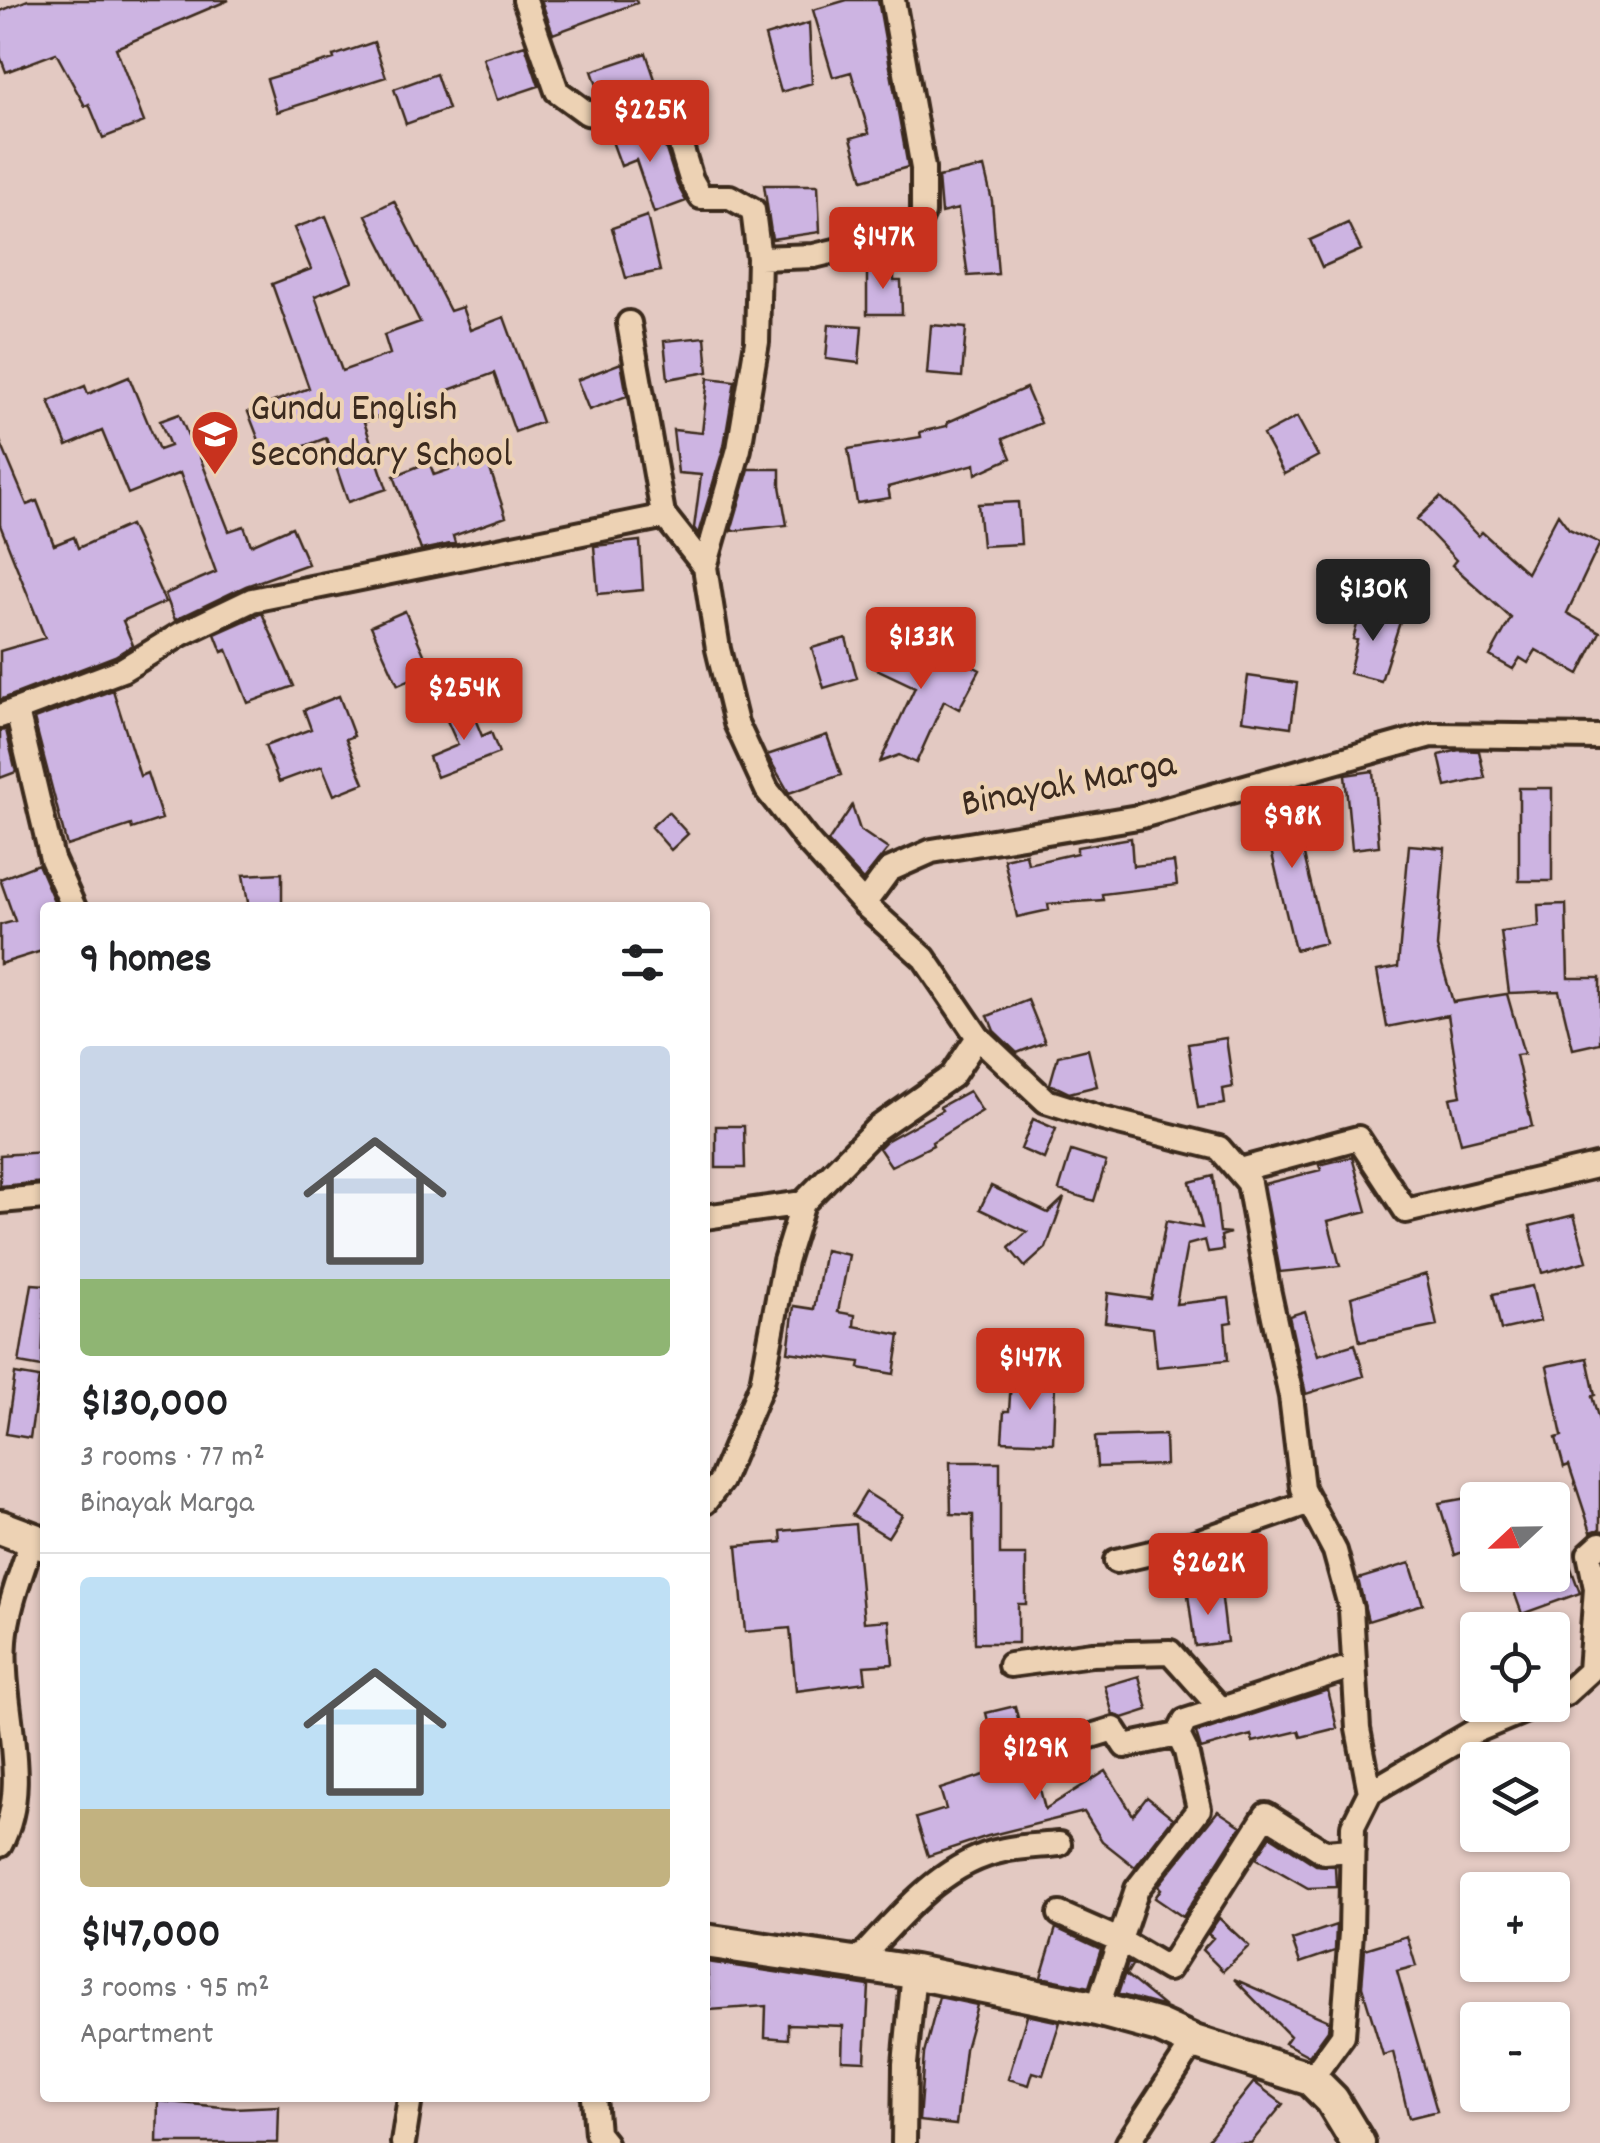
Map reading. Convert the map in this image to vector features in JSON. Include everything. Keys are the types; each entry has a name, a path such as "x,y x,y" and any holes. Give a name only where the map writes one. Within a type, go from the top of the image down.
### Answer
{"main road":[{"path":"0,1527 39,1540"},
{"path":"710,1942 914,1972 1097,2009 1159,2026 1194,2042 1311,2079 1332,2100 1358,2143"}],"street":[{"path":"526,0 558,91 587,113 626,118 657,107 677,133 701,197 730,196 754,210 759,258 757,342 749,400 739,449 704,567 736,723 768,790 864,904 924,958 978,1037 1046,1102 1219,1148 1250,1183 1291,1396 1302,1488 1335,1551 1351,1609 1358,1729 1370,1792"},
{"path":"759,258 814,256 914,232 923,213 924,168 893,0"},
{"path":"629,323 663,514 704,567"},
{"path":"71,902 52,859 9,714 122,670 182,634 252,600 403,572 663,514"},
{"name":"Binayak Marga","path":"864,904 889,870 932,851 1138,818 1431,735 1600,737"},
{"path":"710,1495 721,1481 762,1382 785,1260 803,1203 876,1129 952,1076 978,1037"},
{"path":"1238,1170 1358,1138 1406,1211 1600,1165"},
{"path":"0,1201 40,1197"},
{"path":"710,1216 803,1203"},
{"path":"1116,1561 1194,1543 1310,1502"},
{"path":"0,1844 10,1826 16,1786 4,1693 4,1637 39,1540"},
{"path":"1570,1689 1590,1671 1596,1588 1589,1554 1600,1544"},
{"path":"1010,1666 1092,1654 1170,1652 1221,1709"},
{"path":"1178,1736 1186,1721 1354,1666"},
{"path":"1311,2079 1343,2036 1354,1826 1370,1792 1497,1722"},
{"path":"1068,1743 1114,1729 1125,1746 1178,1736"},
{"path":"1097,2009 1137,1889 1199,1809 1186,1751 1178,1736"},
{"path":"1060,1914 1119,1940 1168,1969 1266,1815 1324,1852 1353,1850"},
{"path":"856,1963 928,1888 968,1862 1002,1850 1059,1844"},
{"path":"904,2143 914,1972"},
{"path":"1128,2143 1194,2042"},
{"path":"404,2143 409,2102"},
{"path":"594,2102 597,2133 605,2143"}],"building":[{"path":"28,0 229,0 116,48 144,122 103,138 89,104 85,106 56,53 6,72 0,56 0,11"},
{"path":"541,0 636,0 637,3 553,34"},
{"path":"847,0 878,0 908,167 863,180 851,138 869,133 851,72 833,77 813,10"},
{"path":"809,23 812,83 781,92 765,36"},
{"path":"374,42 386,77 277,112 267,79"},
{"path":"525,45 539,86 497,100 483,58"},
{"path":"646,53 659,91 624,103 602,100 592,71"},
{"path":"436,74 448,109 406,124 394,89"},
{"path":"652,125 663,140 686,201 654,213 636,160 621,166 609,133"},
{"path":"984,167 992,201 998,274 968,276 958,209 941,213 938,177"},
{"path":"764,185 818,185 820,232 772,239"},
{"path":"394,201 450,311 462,307 470,330 504,317 542,422 515,432 494,373 446,391 449,400 412,414 410,406 364,422 387,489 348,502 326,438 267,461 248,412 309,388 272,284 311,269 294,228 326,216 352,281 315,296 342,371 390,354 384,335 420,322 366,215"},
{"path":"647,216 660,271 626,278 612,228"},
{"path":"1348,223 1361,250 1322,267 1310,240"},
{"path":"867,268 894,268 894,281 901,281 902,314 867,314"},
{"path":"829,324 862,326 859,363 826,359"},
{"path":"931,325 966,328 962,377 927,374"},
{"path":"705,337 708,372 668,379 664,341"},
{"path":"621,363 627,396 589,410 577,380"},
{"path":"129,377 159,450 170,446 160,421 179,414 229,531 244,526 251,545 292,527 308,564 246,586 175,620 165,594 216,572 180,473 128,494 102,431 67,446 49,401 85,386 88,394"},
{"path":"708,378 735,381 724,446 698,534 694,528 701,475 678,473 673,430 702,433"},
{"path":"1026,388 1041,423 1003,439 1011,458 976,474 975,464 888,487 890,498 857,503 848,449 921,437 920,432 947,426 948,422"},
{"path":"1297,417 1318,456 1284,474 1263,435"},
{"path":"0,441 27,505 37,501 54,545 74,537 78,548 130,525 165,602 123,621 133,645 115,656 0,700 0,651 45,638 0,525"},
{"path":"486,457 506,517 453,536 455,543 421,550 394,476 429,462 434,475"},
{"path":"749,469 780,469 787,525 731,531"},
{"path":"1440,497 1478,536 1482,532 1527,573 1558,514 1569,529 1600,543 1567,613 1600,632 1579,674 1536,650 1528,663 1520,658 1513,669 1490,656 1511,618 1452,565 1456,560 1417,519"},
{"path":"1018,502 1021,544 982,546 978,504"},
{"path":"640,541 643,590 598,594 594,546"},
{"path":"1362,607 1401,619 1381,681 1349,673"},
{"path":"405,611 431,670 398,685 371,626"},
{"path":"262,613 294,686 248,703 227,650 222,652 215,634"},
{"path":"882,634 942,662 946,652 980,670 959,709 944,701 916,763 899,755 880,762 915,687 868,665"},
{"path":"846,638 857,678 824,688 812,648"},
{"path":"1248,676 1297,683 1291,727 1242,720"},
{"path":"113,690 140,776 147,773 162,819 67,846 34,719"},
{"path":"339,696 354,736 346,739 364,783 334,795 322,766 279,782 265,746 311,729 304,710"},
{"path":"469,704 482,736 491,732 499,753 437,777 429,757 458,745 444,714"},
{"path":"6,730 16,772 0,778 0,731"},
{"path":"827,735 841,775 789,793 767,755"},
{"path":"1479,751 1485,778 1446,787 1439,755"},
{"path":"1373,771 1379,846 1352,849 1345,775"},
{"path":"1519,788 1552,788 1552,881 1519,881"},
{"path":"1289,792 1325,943 1295,950 1259,800"},
{"path":"852,806 860,830 888,849 863,880 828,842"},
{"path":"668,812 688,834 671,850 651,827"},
{"path":"1131,838 1133,866 1174,862 1177,885 1102,894 1103,900 1048,904 1049,910 1017,917 1004,859 1026,854 1028,864 1077,853 1077,847"},
{"path":"1409,845 1445,848 1437,947 1453,1002 1507,994 1524,1054 1516,1055 1532,1126 1461,1143 1450,1098 1461,1096 1448,1015 1387,1027 1377,971 1398,967"},
{"path":"38,864 54,902 40,902 40,952 0,964 0,925 15,921 0,879"},
{"path":"282,873 282,902 248,902 243,875"},
{"path":"1566,904 1568,978 1600,978 1600,1043 1573,1049 1559,991 1509,993 1501,932 1539,927 1538,905"},
{"path":"1028,1000 1045,1042 1017,1053 994,1031 988,1016"},
{"path":"1226,1038 1233,1087 1223,1089 1225,1104 1198,1108 1188,1044"},
{"path":"1088,1049 1097,1086 1069,1093 1050,1084 1058,1056"},
{"path":"969,1091 982,1111 932,1142 933,1145 891,1166 879,1148 886,1141"},
{"path":"1033,1119 1056,1129 1044,1159 1021,1149"},
{"path":"716,1126 744,1126 745,1168 716,1168"},
{"path":"1071,1151 1106,1162 1094,1201 1059,1190"},
{"path":"40,1152 40,1182 0,1186 0,1155"},
{"path":"1352,1157 1367,1211 1328,1221 1340,1266 1280,1272 1264,1184 1321,1170 1319,1165"},
{"path":"1213,1176 1220,1232 1230,1233 1221,1236 1223,1250 1208,1252 1205,1240 1187,1245 1176,1304 1229,1298 1232,1322 1225,1323 1228,1360 1157,1367 1153,1328 1105,1322 1108,1293 1151,1299 1166,1221 1202,1228 1190,1182"},
{"path":"991,1186 1048,1213 1064,1198 1046,1248 1025,1267 1009,1248 1027,1232 980,1209"},
{"path":"1574,1215 1587,1261 1542,1273 1530,1226"},
{"path":"825,1250 849,1255 838,1312 855,1315 854,1326 900,1335 894,1374 859,1368 860,1362 788,1352 794,1306 814,1309"},
{"path":"1426,1274 1437,1326 1360,1342 1351,1297"},
{"path":"32,1284 40,1285 40,1367 19,1363"},
{"path":"1532,1286 1540,1321 1501,1330 1493,1294"},
{"path":"1305,1311 1318,1355 1355,1344 1364,1376 1306,1394 1289,1316"},
{"path":"1587,1358 1600,1424 1600,1529 1591,1532 1556,1438 1562,1436 1547,1366"},
{"path":"15,1374 39,1378 30,1438 6,1434"},
{"path":"1011,1380 1055,1382 1053,1443 1002,1441"},
{"path":"1165,1435 1166,1465 1097,1467 1095,1437"},
{"path":"950,1462 1000,1462 1000,1555 1026,1555 1026,1604 1018,1604 1018,1643 975,1643 973,1515 951,1514"},
{"path":"866,1492 902,1515 888,1537 852,1515"},
{"path":"1460,1499 1460,1553 1455,1555 1439,1503"},
{"path":"855,1524 864,1622 889,1620 893,1664 864,1666 866,1682 796,1691 790,1628 745,1632 737,1546 782,1542 781,1531"},
{"path":"1410,1563 1423,1604 1368,1621 1358,1579"},
{"path":"1570,1565 1580,1593 1521,1612 1514,1592 1570,1592"},
{"path":"1221,1591 1227,1642 1195,1646 1188,1595"},
{"path":"1139,1676 1148,1710 1123,1718 1113,1715 1105,1686"},
{"path":"1328,1690 1337,1728 1301,1737 1299,1731 1253,1742 1251,1735 1201,1749 1196,1733"},
{"path":"1015,1706 1045,1809 1106,1771 1133,1815 1147,1797 1173,1818 1135,1867 1102,1841 1084,1812 928,1856 916,1818 946,1809 940,1789 1000,1770 986,1713"},
{"path":"1218,1811 1241,1826 1183,1917 1155,1898 1161,1889 1158,1886"},
{"path":"1271,1836 1316,1865 1335,1866 1336,1887 1308,1888 1256,1858"},
{"path":"1219,1918 1249,1946 1223,1971 1202,1950 1213,1938 1208,1934"},
{"path":"1336,1925 1335,1951 1300,1963 1292,1940"},
{"path":"1056,1928 1101,1949 1089,1987 1041,1977"},
{"path":"1407,1936 1416,1966 1397,1971 1437,2111 1409,2118 1393,2052 1383,2055 1362,1986 1365,1949"},
{"path":"710,1962 869,1986 865,2061 842,2060 843,2026 788,2024 788,2039 765,2037 766,2006 710,2010"},
{"path":"1128,1963 1132,1965 1126,1975 1165,2007 1118,1994"},
{"path":"1234,1979 1329,2021 1328,2030 1309,2056 1285,2043 1290,2036"},
{"path":"939,1997 977,2005 965,2049 956,2125 919,2121 924,2054"},
{"path":"1027,2015 1060,2022 1043,2075 1033,2072 1029,2085 1008,2079"},
{"path":"1254,2082 1283,2104 1251,2143 1205,2143"},
{"path":"158,2102 233,2108 279,2106 278,2143 157,2143"}],"place":[{"name":"Gundu English Secondary School","path":"215,476"}]}
